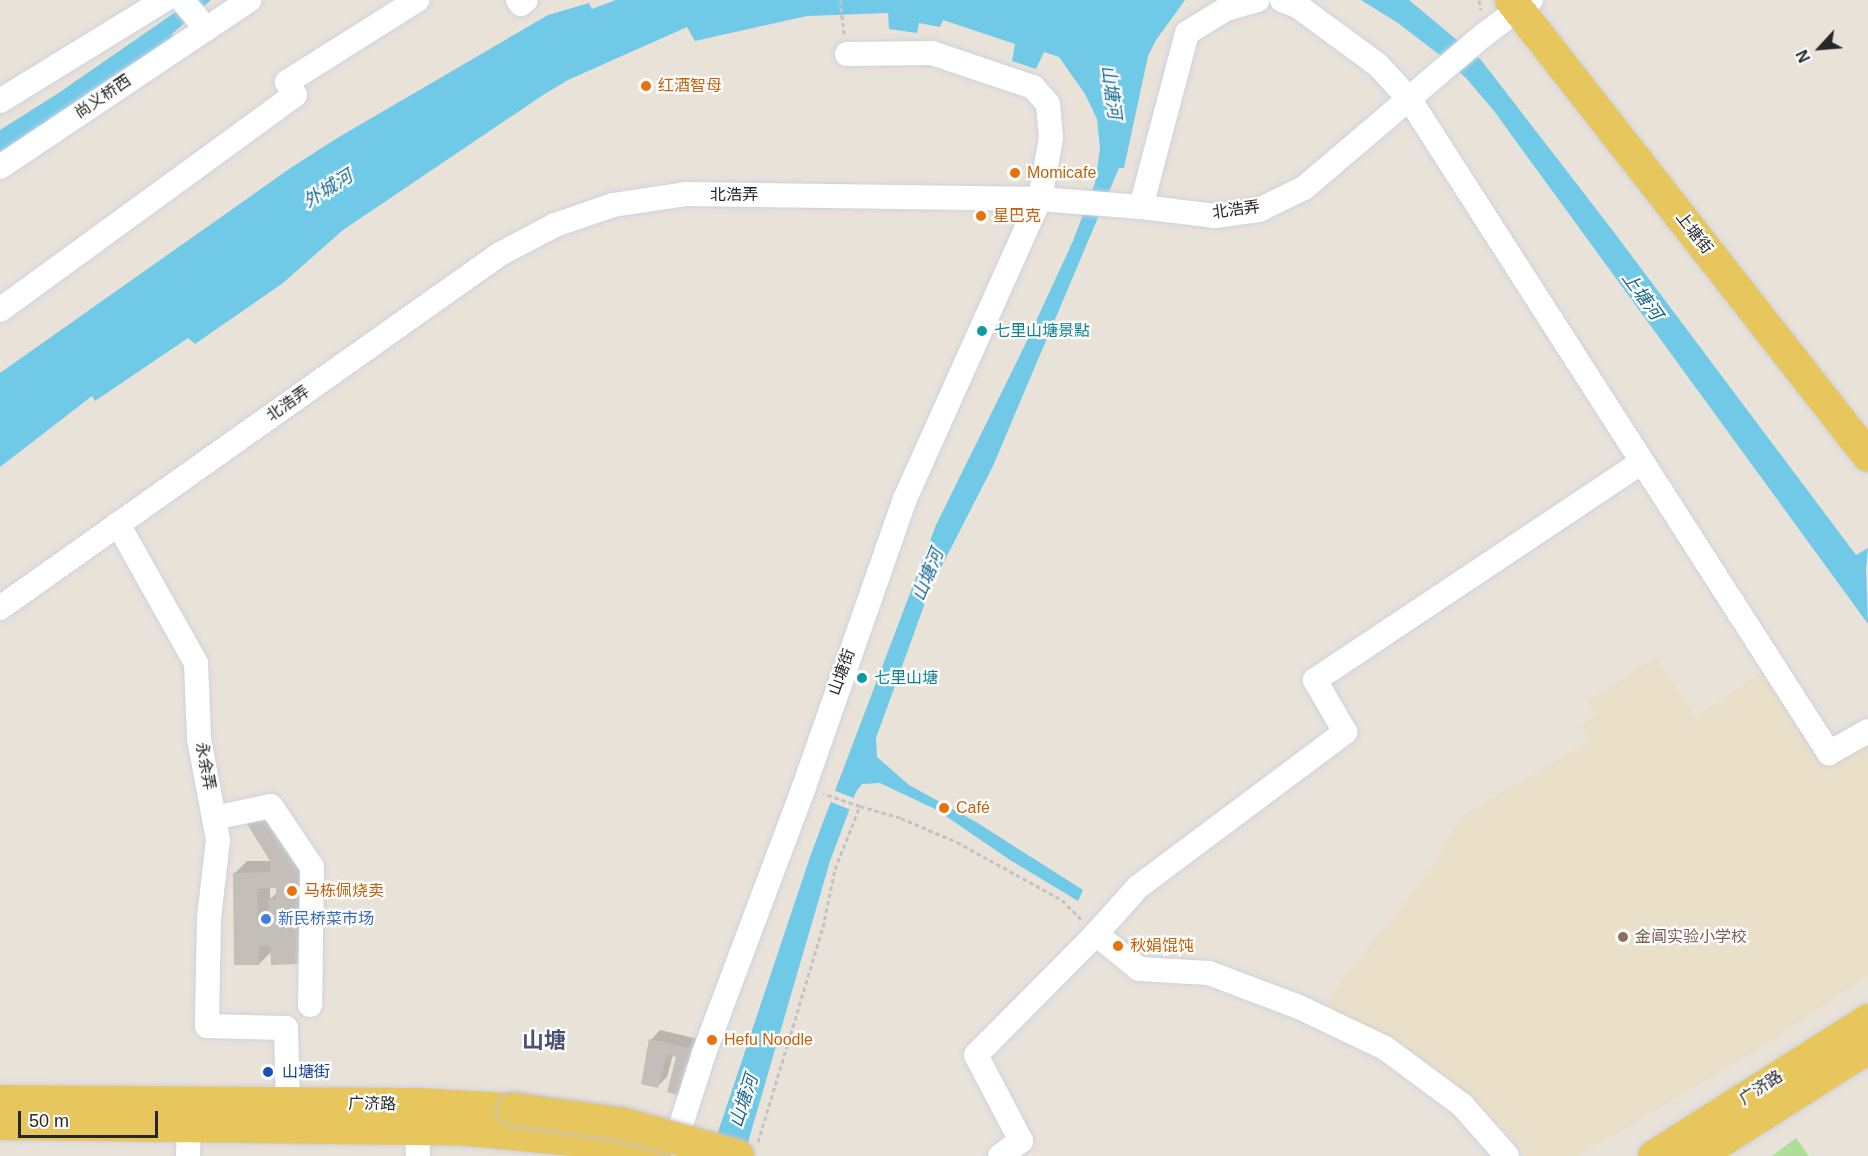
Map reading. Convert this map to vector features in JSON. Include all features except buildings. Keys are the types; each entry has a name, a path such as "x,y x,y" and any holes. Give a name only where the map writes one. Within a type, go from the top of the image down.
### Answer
{"main road":[{"name":"上塘街","path":"1521,3 1868,456"},
{"name":"广济路","path":"1654,1156 1868,1020"},
{"name":"广济路","path":"1698,1156 1868,1048"},
{"name":"广济路","path":"0,1101 288,1103 513,1120 623,1124 748,1151"},
{"name":"广济路","path":"0,1124 189,1125 418,1142 513,1120 594,1143 655,1156"}],"street":[{"path":"0,101 164,0"},
{"name":"尚义桥西","path":"0,167 192,12 249,0"},
{"path":"0,310 294,95 287,82 417,0"},
{"path":"518,0 520,4 526,0"},
{"path":"1131,207 1187,33 1226,9 1258,0"},
{"path":"1282,0 1299,7 1378,65 1410,100 1829,753 1868,730"},
{"name":"北浩弄","path":"0,608 500,254 555,225 613,205 687,195 1040,199 1215,216 1259,210 1304,188 1410,100 1521,3"},
{"name":"山塘街","path":"671,1156 704,1053 804,786 904,501 1040,199 1052,138 1048,104 1033,87 932,53 845,43"},
{"path":"1000,1156 1021,1141 976,1055 1096,934 1137,887 1345,732 1315,680 1642,462"},
{"name":"永余弄","path":"118,525 196,663 200,739 218,840 209,918 207,1026 286,1028 288,1103"},
{"path":"214,818 271,806 312,867 310,1005"},
{"path":"1096,934 1139,969 1209,973 1299,1007 1385,1048 1462,1105 1507,1156"},
{"path":"188,1156 189,1125"}],"path":[{"path":"840,0 845,43"},
{"path":"831,795 902,818 957,842 1062,900 1096,934"},
{"path":"748,1151 823,927 834,869 860,806"}],"shaded area":[{"name":"金阊实验小学校","path":"1656,657 1696,717 1777,662 1842,758 1868,740 1868,975 1763,1046 1578,1156 1525,1156 1507,1131 1481,1108 1331,1011 1326,1001 1427,875 1461,817 1589,741 1581,725 1596,715 1588,701"}],"green space":[{"path":"1796,1138 1809,1156 1772,1156"}],"water":[{"path":"193,0 211,0 172,34 175,39 0,160 0,130 57,94"},
{"path":"616,0 1185,0 1156,40 1148,56 1124,168 1119,168 993,466 930,589 876,738 877,757 909,785 976,822 1083,890 1078,901 1010,860 937,810 880,783 862,784 856,792 830,861 744,1156 710,1156 811,854 936,525 1025,345 1073,241 1095,183 1100,149 1097,119 1085,94 1059,57 1044,52 1036,69 1012,61 1015,44 943,20 940,27 919,23 917,33 889,29 888,13 807,16 695,41 687,27 568,80 543,95 343,230 283,283 195,344 188,338 95,401 92,396 0,467 0,373 292,167 339,137 548,15 589,3 592,9"},
{"name":"上塘河","path":"1361,0 1409,0 1481,60 1610,227 1856,555 1868,548 1866,569 1868,624 1494,111 1466,78 1441,56 1398,23"}],"pier":[{"path":"833,790 856,799 852,810 829,801"}],"place":[{"name":"红酒智母","path":"646,86"},
{"name":"Momicafe","path":"1015,173"},
{"name":"星巴克","path":"981,216"},
{"name":"七里山塘景點","path":"982,331"},
{"name":"七里山塘","path":"862,678"},
{"name":"Café","path":"944,808"},
{"name":"马栋佩烧卖","path":"292,891"},
{"name":"新民桥菜市场","path":"266,919"},
{"name":"金阊实验小学校","path":"1623,937"},
{"name":"秋娟馄饨","path":"1118,946"},
{"name":"Hefu Noodle","path":"712,1040"},
{"name":"山塘街","path":"268,1072"}],"district":[{"name":"山塘","path":"544,1041"}],"water label":[{"name":"山塘河","path":"1111,92"},
{"name":"外城河","path":"328,189"},
{"name":"山塘河","path":"928,575"},
{"name":"山塘河","path":"744,1101"}]}
